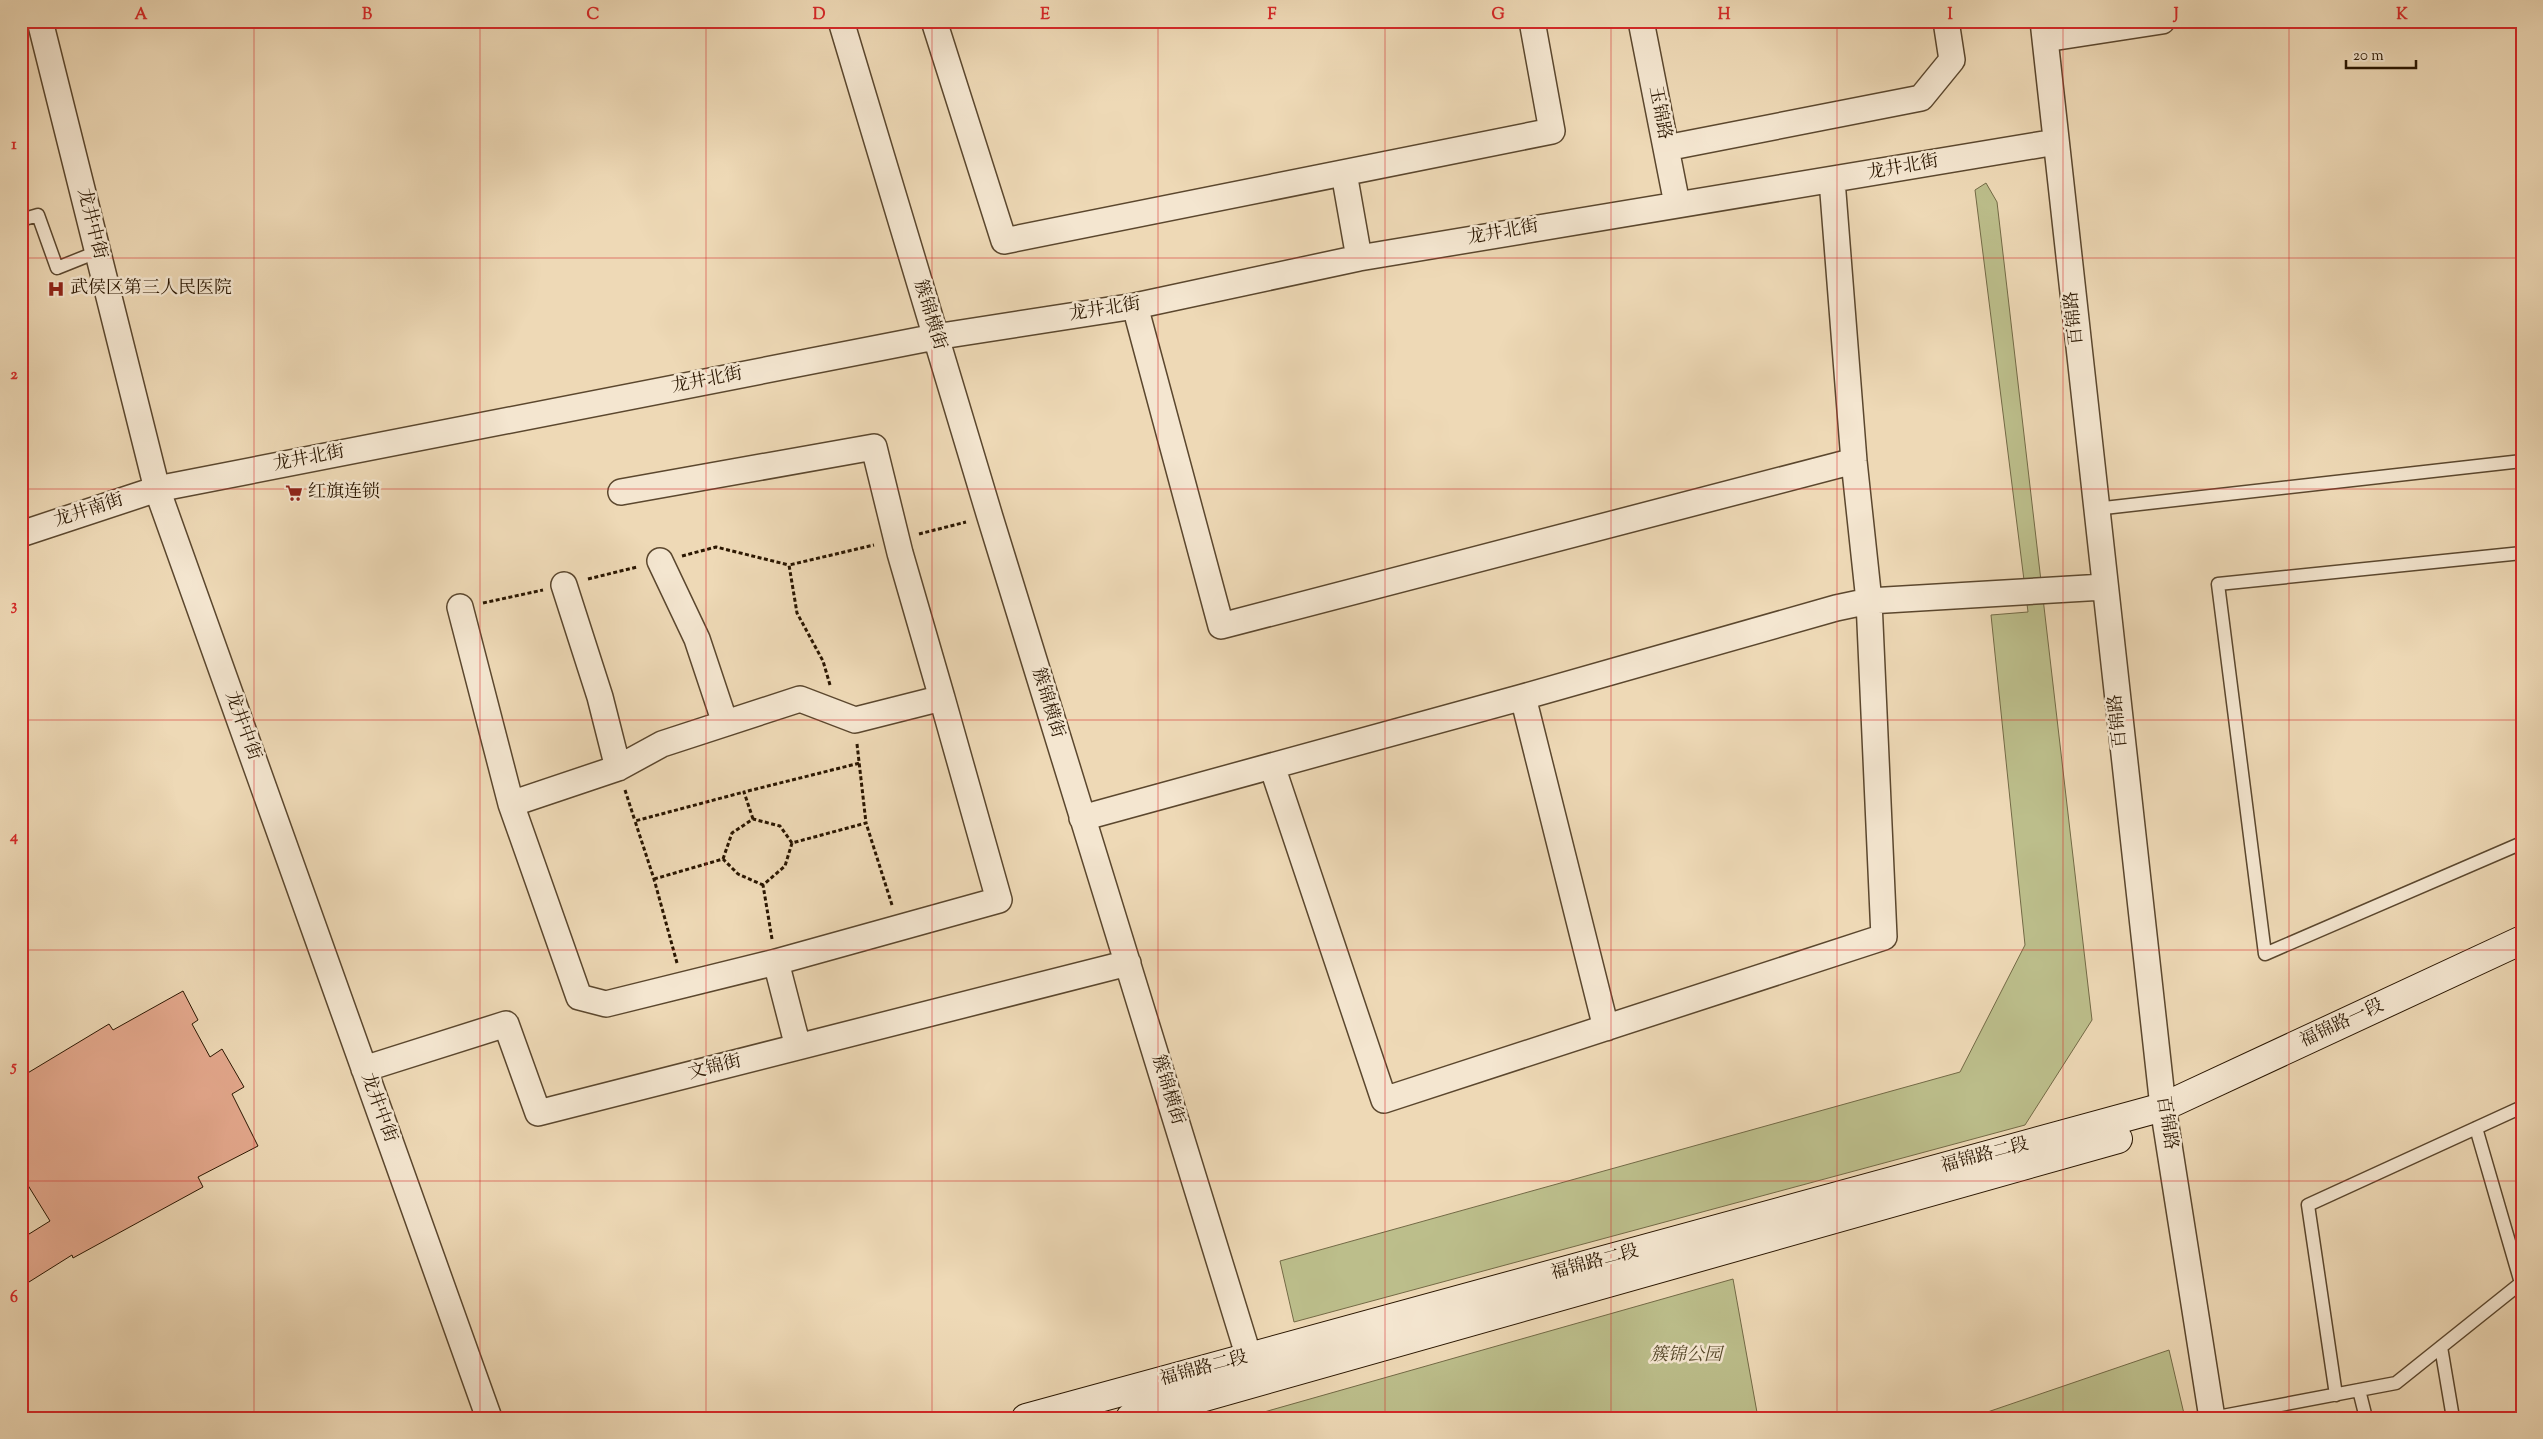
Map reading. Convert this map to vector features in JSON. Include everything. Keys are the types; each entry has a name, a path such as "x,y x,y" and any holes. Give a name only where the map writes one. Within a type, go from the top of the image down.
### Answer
{"street":[{"name":"龙井中街","path":"40,21 156,489 489,1418"},
{"name":"簇锦横街","path":"841,21 935,337 1257,1383"},
{"path":"934,21 1004,241 1552,131 1532,21"},
{"name":"玉锦路","path":"1641,21 1677,204"},
{"path":"1666,148 1921,98 1952,60 1946,21"},
{"path":"2044,30 2162,21"},
{"name":"百锦路","path":"2044,30 2104,587 2164,1116 2212,1418"},
{"name":"龙井北街","path":"156,489 935,337 1135,306 1359,258 2056,142"},
{"path":"1344,173 1359,258"},
{"path":"1272,766 1384,1100 1884,937 1869,602 1854,461 1832,180"},
{"path":"1135,306 1221,626 1854,461"},
{"path":"460,607 511,804 579,998 606,1004 776,962 999,900 896,539 874,447 621,492"},
{"name":"龙井南街","path":"21,534 156,489"},
{"path":"660,561 697,639 725,723"},
{"path":"564,585 600,697 618,768"},
{"path":"1082,818 1523,697 1836,608 1869,602 2104,587"},
{"path":"1523,697 1606,1028"},
{"path":"511,804 618,768 662,744 800,699 847,717 942,698"},
{"name":"福锦路一段","path":"2164,1116 2522,940"},
{"path":"776,962 798,1047"},
{"name":"福锦路一段","path":"2164,1116 2522,962"},
{"name":"文锦街","path":"364,1069 506,1024 538,1113 1128,963"},
{"name":"福锦路二段","path":"1026,1418 1249,1357 2164,1116"},
{"name":"福锦路二段","path":"1130,1418 1257,1383 2164,1116"}],"lane":[{"path":"21,220 38,215 57,268 97,252"},
{"path":"2096,509 2522,461"},
{"path":"2522,553 2218,584 2265,954 2522,844"},
{"path":"2336,1395 2308,1205 2522,1107"},
{"path":"2212,1418 2396,1383 2521,1283 2476,1128"},
{"path":"2441,1347 2453,1418"},
{"path":"2359,1390 2366,1418"}],"path":[{"path":"716,548 788,565 990,516"},
{"path":"788,565 798,613 823,661 847,717 860,763 866,822 899,928"},
{"path":"635,821 860,763"},
{"path":"618,768 654,878 683,985"},
{"path":"744,792 752,820"},
{"path":"723,859 732,833 752,820 780,826 792,843"},
{"path":"792,843 866,822"},
{"path":"763,885 785,866 792,843"},
{"path":"654,878 723,859"},
{"path":"723,859 738,874 763,885"},
{"path":"763,885 776,962"}],"green space":[{"path":"1986,183 1997,202 2092,1020 2025,1125 1294,1322 1280,1261 1960,1072 2025,945 1991,615 2028,612 1975,190"},
{"name":"簇锦公园","path":"1733,1279 1758,1418 1243,1418"},
{"path":"2169,1350 2185,1418 1970,1418"}],"building":[{"path":"183,991 198,1020 192,1024 210,1057 222,1049 244,1087 232,1094 258,1146 198,1177 203,1187 73,1258 72,1255 21,1287 21,1239 50,1221 21,1174 21,1077 109,1024 113,1030"}],"place":[{"name":"武侯区第三人民医院","path":"56,289"},
{"name":"红旗连锁","path":"294,493"}]}
